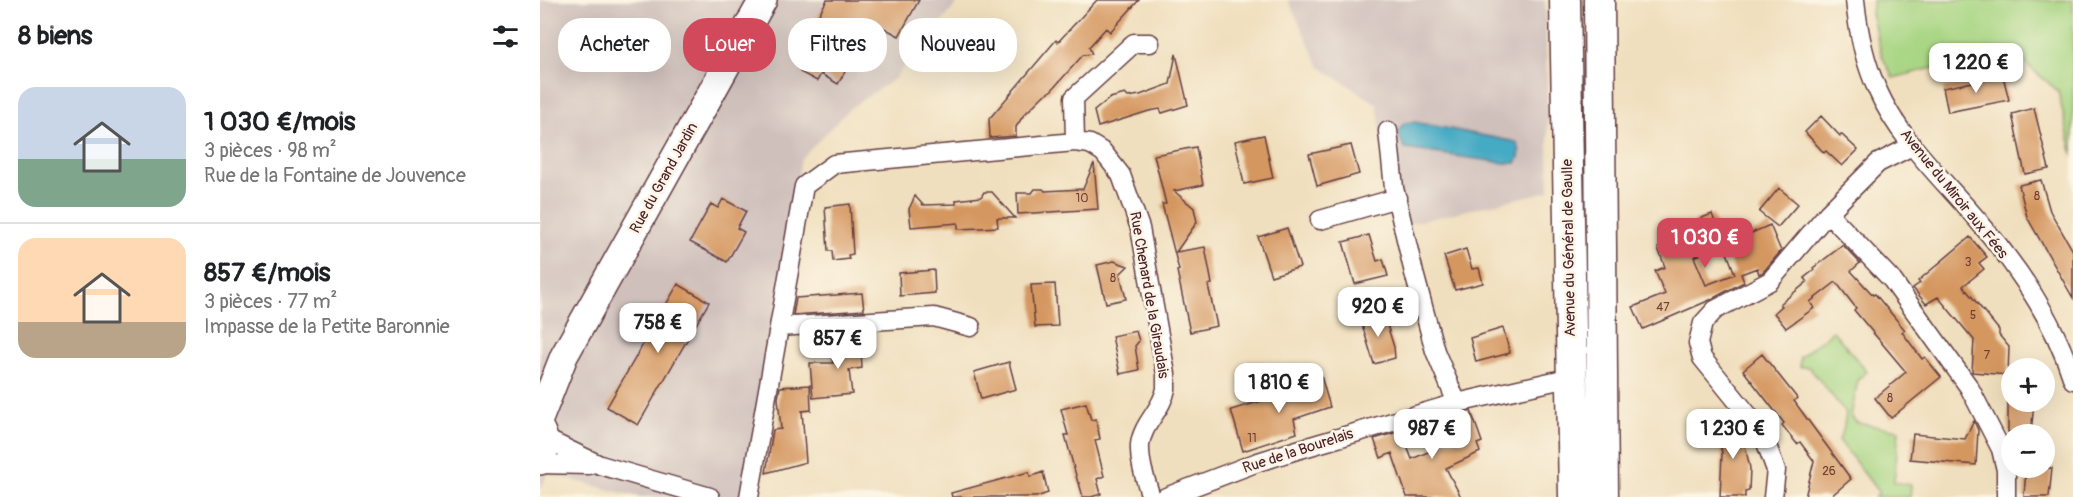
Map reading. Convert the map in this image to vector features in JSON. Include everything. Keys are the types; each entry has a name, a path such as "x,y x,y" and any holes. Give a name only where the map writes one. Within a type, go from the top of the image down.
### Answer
{"main road":[{"name":"Avenue du Général de Gaulle","path":"1565,0 1574,497"},
{"name":"Avenue du Général de Gaulle","path":"1599,0 1603,497"}],"street":[{"name":"Rue du Grand Jardin","path":"541,442 564,356 763,0"},
{"name":"Avenue du Miroir aux Fées","path":"1855,0 1863,50 1876,88 1891,115 1912,146 1982,224 2018,274 2061,348 2073,380"},
{"path":"1075,142 1074,98 1134,43 1150,43"},
{"path":"1388,131 1397,198 1414,273 1435,351 1457,403"},
{"name":"Rue Chenard de la Giraudais","path":"779,327 804,186 834,164 1075,142 1090,144 1104,152 1122,175 1140,228 1166,374 1166,389 1162,400 1144,431 1140,445 1141,460 1151,497"},
{"path":"1773,497 1776,470 1762,432 1702,358 1698,342 1703,323 1715,310 1770,281 1828,213 1878,163 1912,146"},
{"path":"1320,220 1397,198"},
{"path":"1828,213 1892,280 1969,387 2001,449 2007,470 2006,497"},
{"path":"749,497 779,327 934,317 971,327"},
{"name":"Rue du Grand Jardin","path":"540,380 564,356"},
{"name":"Rue de la Bourelais","path":"1166,497 1191,493 1268,459 1457,403 1572,377"},
{"path":"541,442 600,465"},
{"path":"541,442 600,465 710,497"}],"shaded area":[{"path":"540,0 960,0 945,18 899,18 900,72 894,79 850,108 801,159 743,497 639,497 548,474 540,489"},
{"path":"1288,0 1545,0 1549,191 1395,227 1377,104 1320,67"}],"green space":[{"path":"1873,0 2073,0 2073,156 2058,91 2009,49 1893,78 1882,56 1871,13"},
{"path":"1833,331 1867,372 1858,379 1851,416 1857,423 1899,430 1894,482 1911,485 1910,497 1875,497 1879,493 1839,440 1846,413 1809,367 1800,367 1800,357"}],"water":[{"path":"1414,122 1516,142 1520,150 1519,157 1516,163 1505,163 1406,149 1399,133 1404,123"}],"building":[{"path":"827,0 919,0 909,18 899,18 899,36 887,30 887,18 817,18"},
{"path":"1097,0 1139,0 1110,32 1106,28 1089,47 1092,54 1083,55 1051,91 1023,116 1016,127 1016,136 990,138 989,119 1056,40 1058,42"},
{"path":"1176,54 1188,105 1162,113 1160,109 1149,111 1098,127 1094,111 1110,98 1125,94 1128,97 1140,95 1170,84"},
{"path":"800,72 845,72 838,84 821,74 817,81"},
{"path":"2003,76 2009,100 1948,112 1943,88"},
{"path":"2034,108 2049,169 2025,174 2012,114"},
{"path":"1821,116 1840,136 1841,134 1858,150 1842,166 1826,151 1824,153 1805,132"},
{"path":"1264,135 1273,178 1244,184 1235,141"},
{"path":"1351,145 1359,174 1317,186 1309,154"},
{"path":"1196,147 1203,185 1174,191 1194,208 1197,222 1176,252 1205,247 1212,284 1208,285 1217,326 1190,332 1177,271 1179,270 1162,204 1166,204 1154,155"},
{"path":"1094,163 1098,209 1018,214 1017,193 1032,193 1035,189 1045,191 1083,189"},
{"path":"2041,180 2050,211 2073,251 2073,298 2027,217 2019,185"},
{"path":"1779,188 1798,204 1778,227 1759,212"},
{"path":"984,192 992,192 1015,218 997,218 998,227 958,229 958,223 911,227 909,209 915,196 923,205 956,204 956,200 981,197"},
{"path":"723,199 746,211 737,228 744,232 727,262 690,242 711,204 718,208"},
{"path":"850,204 853,254 848,255 849,259 833,261 832,251 828,251 825,207"},
{"path":"1712,214 1724,245 1770,225 1781,251 1763,272 1759,274 1757,268 1741,274 1744,282 1710,300 1643,329 1633,307 1665,294 1655,271 1665,267 1658,248 1699,233 1694,221","holes":["1724,245 1735,274 1706,285 1694,257"]},
{"path":"1287,228 1300,267 1271,276 1258,237"},
{"path":"1369,235 1377,261 1383,259 1388,276 1355,284 1343,242"},
{"path":"1970,237 1987,257 1979,263 1984,269 1963,286 1999,330 1999,335 2009,347 2009,358 2001,358 2001,374 1972,372 1974,340 1938,297 1926,304 1913,288 1920,283 1918,281"},
{"path":"1843,245 1860,263 1851,271 1873,295 1875,294 1905,330 1902,332 1922,359 1925,357 1941,377 1891,418 1875,398 1906,372 1854,310 1856,308 1836,282 1810,302 1814,308 1786,328 1774,313 1782,306 1780,304 1807,282 1804,278 1814,270 1813,268"},
{"path":"1466,249 1472,269 1479,268 1483,283 1455,290 1444,256"},
{"path":"1114,261 1128,266 1120,274 1126,299 1106,303 1097,265"},
{"path":"934,270 935,293 900,296 899,273"},
{"path":"678,284 709,302 638,425 607,407"},
{"path":"1055,284 1058,326 1035,327 1031,285"},
{"path":"862,293 864,310 793,315 796,298"},
{"path":"1383,312 1394,347 1395,358 1374,364 1360,318"},
{"path":"1503,328 1510,353 1476,362 1470,338"},
{"path":"1136,331 1139,341 1135,346 1139,370 1120,374 1112,336"},
{"path":"860,333 862,368 849,370 852,394 813,398 810,363 833,363 832,358 843,358 841,334"},
{"path":"1762,354 1797,398 1794,401 1851,479 1830,497 1805,497 1814,461 1800,442 1797,444 1782,425 1784,423 1743,370"},
{"path":"1009,362 1016,389 981,399 974,372"},
{"path":"1321,376 1330,407 1294,419 1297,433 1243,451 1231,410 1298,390 1296,384"},
{"path":"810,385 811,410 802,411 806,462 766,473 773,430 781,429 778,398 780,387"},
{"path":"1086,403 1091,420 1096,419 1100,439 1095,440 1104,476 1097,479 1101,494 1091,497 1083,497 1078,483 1065,435 1068,435 1061,409"},
{"path":"1471,411 1482,442 1477,444 1480,452 1446,468 1461,497 1407,497 1392,453 1381,458 1374,439 1401,431 1412,459 1435,449 1436,442 1464,441 1454,416"},
{"path":"2008,412 2033,412 2032,424 2008,424"},
{"path":"1735,417 1738,428 1741,428 1750,468 1749,491 1745,492 1745,497 1720,497 1722,453 1716,423"},
{"path":"1974,421 1978,430 1976,465 1910,459 1913,434 1965,439"},
{"path":"1029,472 1030,477 1043,472 1048,493 1036,497 952,497 951,493"},
{"path":"2025,478 2051,478 2049,497 2024,497"}]}
